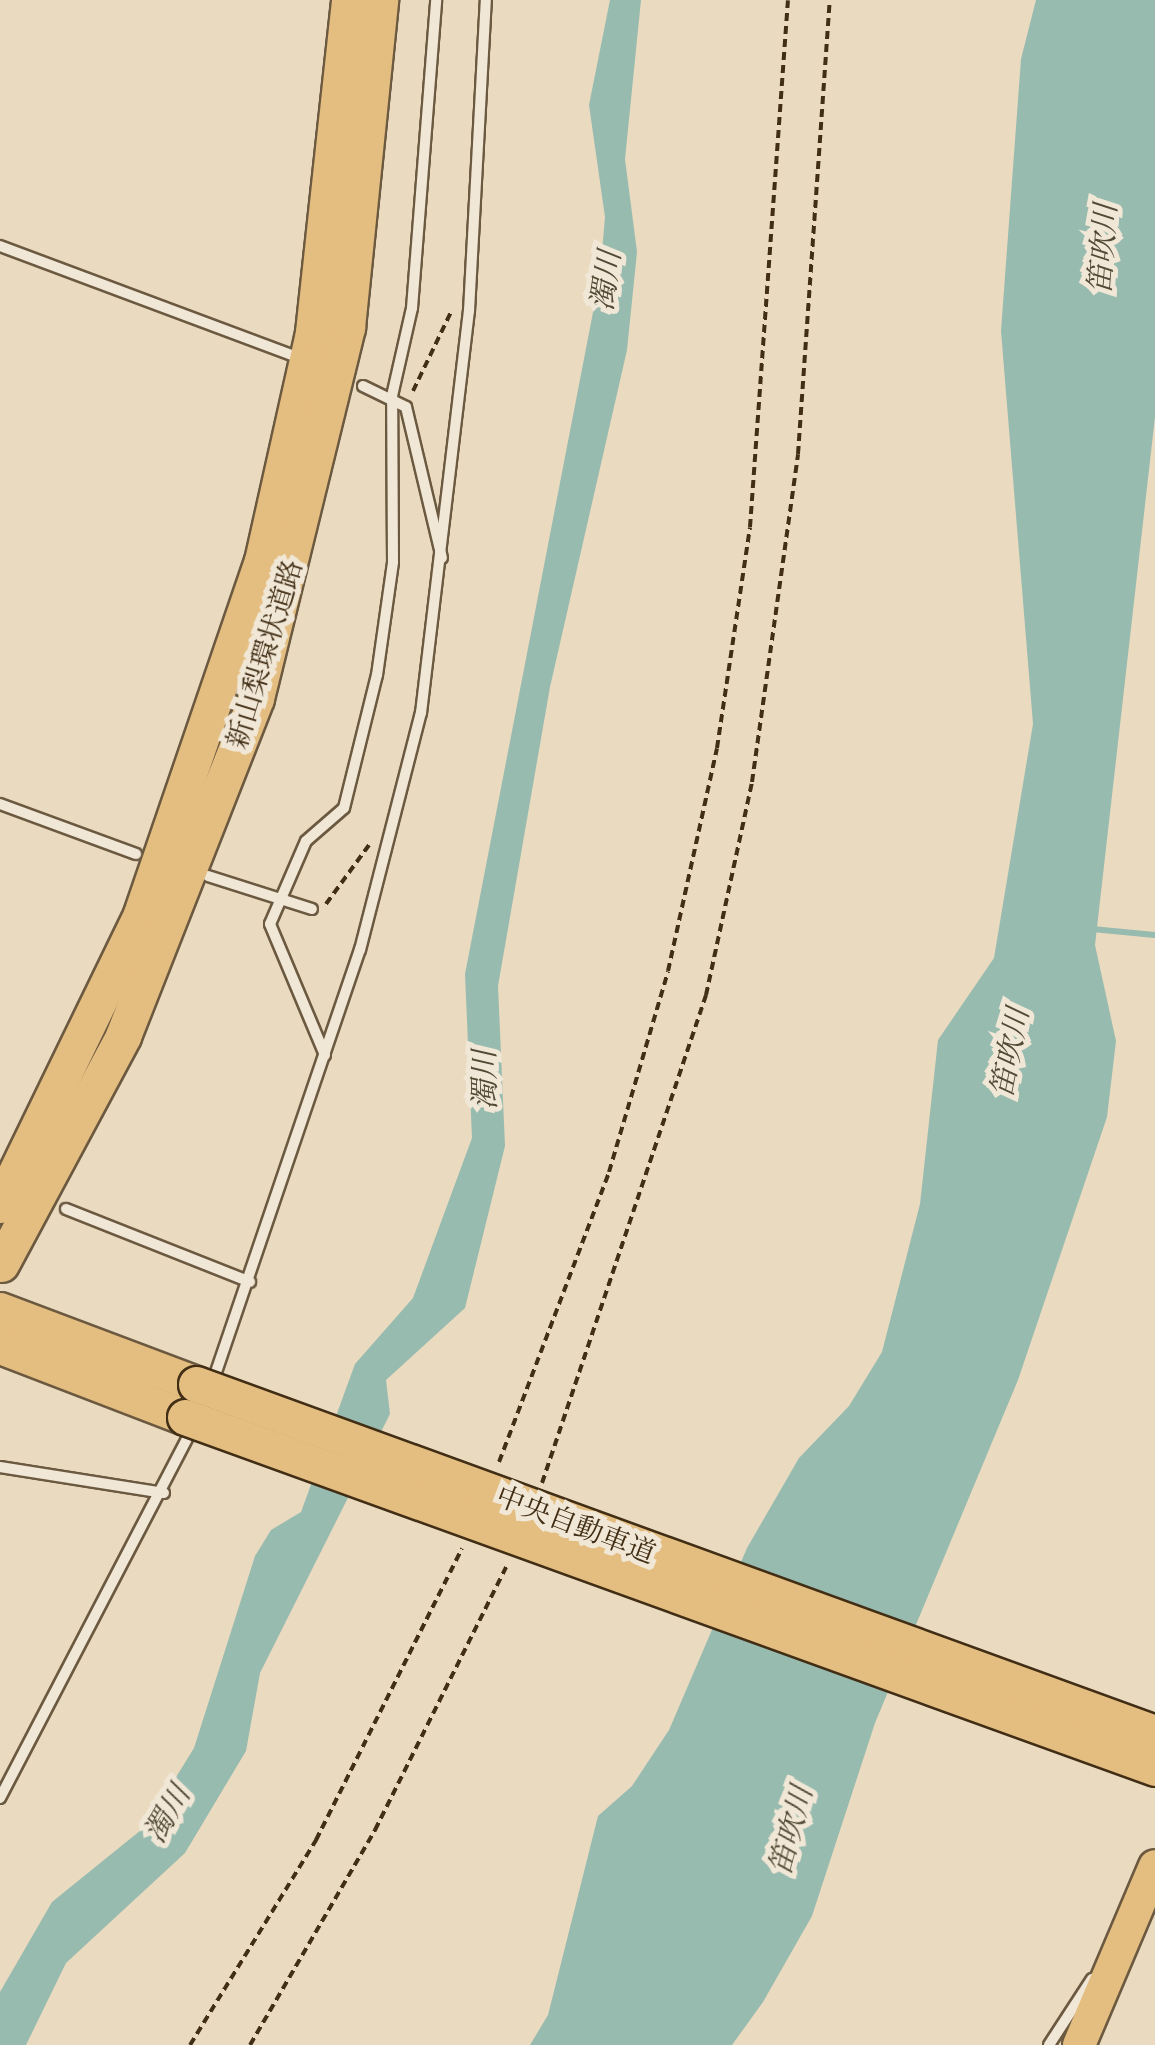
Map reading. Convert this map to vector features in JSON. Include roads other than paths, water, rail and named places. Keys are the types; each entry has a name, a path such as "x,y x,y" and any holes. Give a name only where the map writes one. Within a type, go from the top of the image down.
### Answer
{"highway":[{"name":"新山梨環状道路","path":"0,1204 141,914 262,561 314,332 349,0"},
{"name":"新山梨環状道路","path":"1,1264 123,1036 256,698 346,327 380,0"},
{"name":"中央自動車道","path":"0,1310 190,1401 1155,1768"},
{"name":"中央自動車道","path":"0,1346 190,1401 1155,1734"},
{"path":"1079,2045 1124,1930 1155,1866"}],"lane":[{"path":"326,1056 271,941 276,897 306,841 344,808 376,676 393,562 392,396 412,308 436,0"},
{"path":"0,1798 164,1493 250,1282 326,1056 399,811 444,562 471,275 486,0"},
{"path":"0,246 291,355"},
{"path":"363,386 392,396 406,407 426,523 444,562"},
{"path":"0,804 136,854"},
{"path":"208,876 312,909"},
{"path":"66,1209 250,1282"},
{"path":"0,1467 164,1493"},
{"path":"1049,2045 1124,1930"}],"water":[{"name":"濁川","path":"610,0 641,0 625,159 637,252 627,350 550,687 498,986 505,1146 465,1308 386,1380 390,1414 260,1673 246,1751 185,1853 66,1963 26,2045 0,2045 0,1992 52,1902 146,1826 194,1748 255,1556 271,1530 301,1512 355,1364 413,1298 472,1138 465,974 600,276 605,217 589,105"},
{"name":"笛吹川","path":"1036,0 1155,0 1155,417 1095,945 1116,1041 1107,1117 1018,1380 875,1723 812,1916 763,2002 732,2045 530,2045 548,2015 598,1816 632,1786 669,1730 747,1548 799,1458 849,1406 882,1352 920,1204 938,1040 994,958 1033,724 1001,331 1021,59"}],"waterway":[{"path":"1092,929 1155,935"}]}
